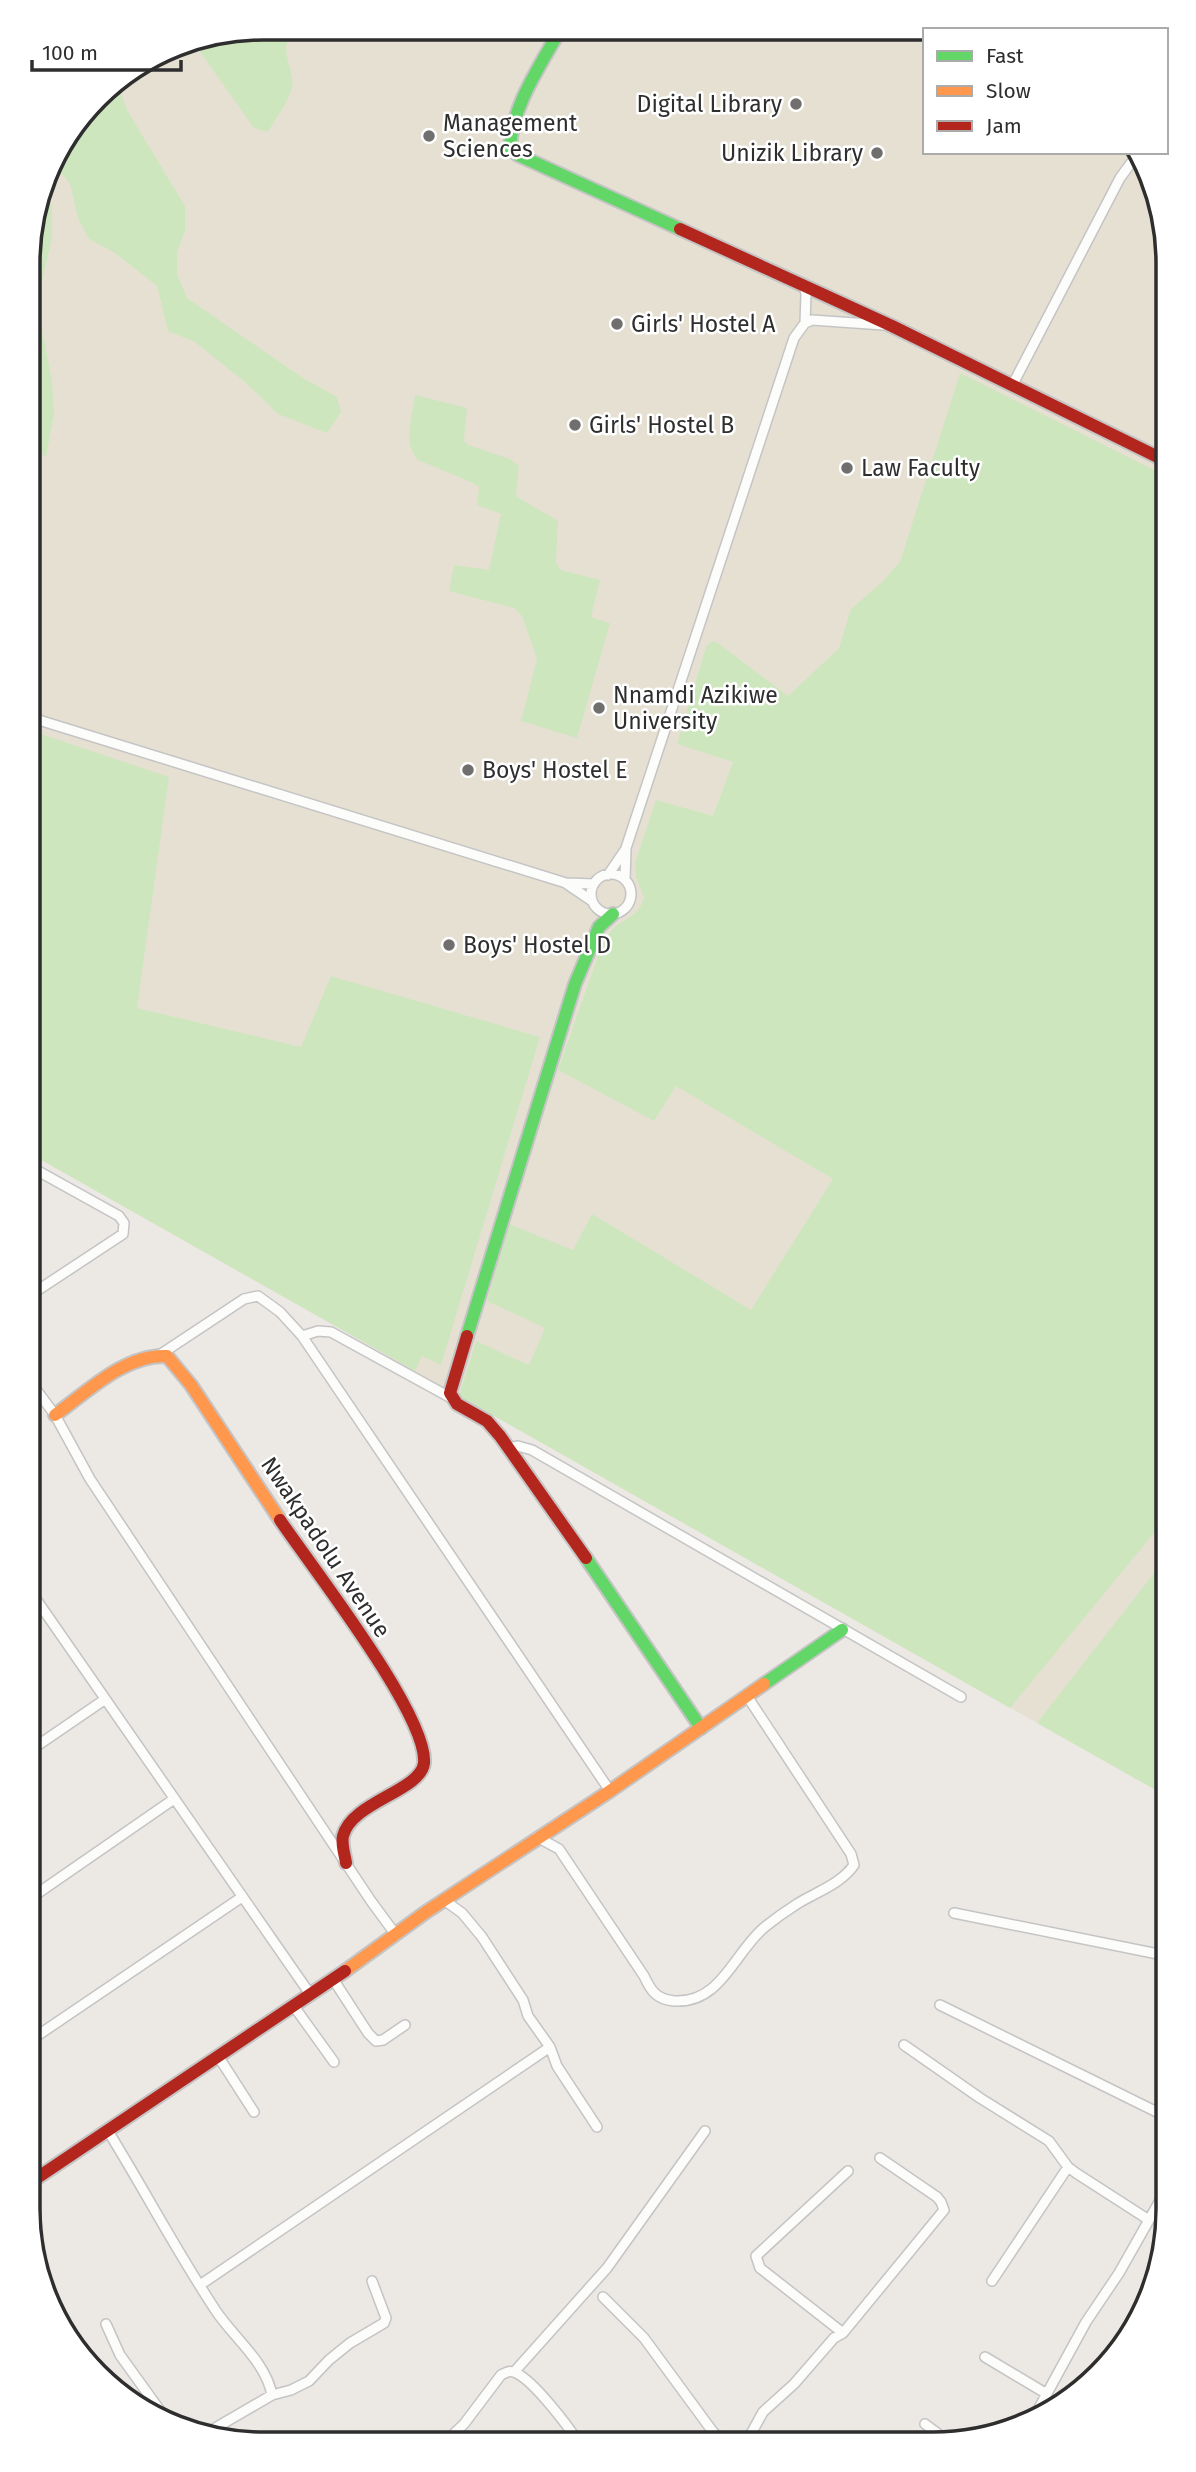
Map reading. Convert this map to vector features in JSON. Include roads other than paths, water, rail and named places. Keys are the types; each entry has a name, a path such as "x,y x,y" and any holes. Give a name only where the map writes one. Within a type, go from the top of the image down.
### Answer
{"street":[{"path":"554,41 519,111 509,138 510,148 518,155 892,326 1156,456"},
{"path":"1013,384 1120,178 1131,162"},
{"path":"804,285 805,323"},
{"path":"608,875 626,848 794,338 805,323 812,320 892,326"},
{"path":"41,721 566,883 594,884"},
{"path":"454,1400 450,1388 575,984 599,927 628,905 630,897 625,880 626,848"},
{"path":"599,927 591,892 594,884 608,875 625,880"},
{"path":"566,883 604,913 613,914"},
{"path":"40,1288 122,1234 124,1223 119,1216 41,1174"},
{"path":"55,1415 126,1366 161,1354 244,1299 258,1296 279,1312 302,1336 610,1791"},
{"path":"302,1336 318,1331 331,1332 487,1421 573,1538 701,1728"},
{"name":"Nwakpadolu Avenue","path":"161,1354 176,1364 319,1578 369,1646 416,1729 424,1763 421,1772 349,1823 342,1836 346,1863"},
{"path":"40,1395 55,1415 90,1479 396,1935"},
{"path":"508,1448 519,1446 531,1450 961,1697"},
{"path":"40,1606 310,1994"},
{"path":"40,2176 333,1979 537,1837 610,1791 842,1630"},
{"path":"537,1837 559,1849 644,1976 653,1994 664,2000 682,2001 696,1998 713,1989 764,1927 839,1880 855,1865 851,1854 747,1696"},
{"path":"40,1744 104,1700"},
{"path":"40,1892 174,1799"},
{"path":"40,2034 242,1897"},
{"path":"444,1900 462,1913 482,1937 523,2000 528,2016 550,2047 557,2066 597,2127"},
{"path":"954,1913 1155,1953"},
{"path":"333,1979 376,2041 383,2040 405,2025"},
{"path":"293,2005 334,2062"},
{"path":"940,2005 1155,2111"},
{"path":"904,2045 980,2098 1049,2141 1068,2167 1149,2220"},
{"path":"200,2285 550,2047"},
{"path":"218,2056 254,2112"},
{"path":"108,2131 138,2179 154,2212 170,2233 218,2313 264,2373 272,2395"},
{"path":"515,2371 607,2268 705,2132"},
{"path":"752,2432 763,2412 794,2384 834,2338 843,2333 944,2210 937,2197 880,2158"},
{"path":"992,2281 1068,2167"},
{"path":"843,2333 760,2268 756,2256 848,2171"},
{"path":"1042,2403 1086,2322 1119,2273 1155,2209"},
{"path":"218,2427 272,2395 309,2381 350,2343 384,2323 386,2318 372,2281"},
{"path":"603,2298 644,2338 713,2432"},
{"path":"106,2324 120,2355 155,2403"},
{"path":"985,2357 1047,2394"},
{"path":"454,2432 471,2416 501,2375 508,2371 515,2371 528,2380 572,2432"},
{"path":"925,2424 936,2432"}],"place":[{"name":"Digital Library","path":"796,104"},
{"name":"Management Sciences","path":"429,136"},
{"name":"Unizik Library","path":"877,153"},
{"name":"Girls' Hostel A","path":"617,324"},
{"name":"Girls' Hostel B","path":"575,425"},
{"name":"Law Faculty","path":"847,468"},
{"name":"Nnamdi Azikiwe University","path":"599,708"},
{"name":"Boys' Hostel E","path":"468,770"},
{"name":"Boys' Hostel D","path":"449,945"}]}
